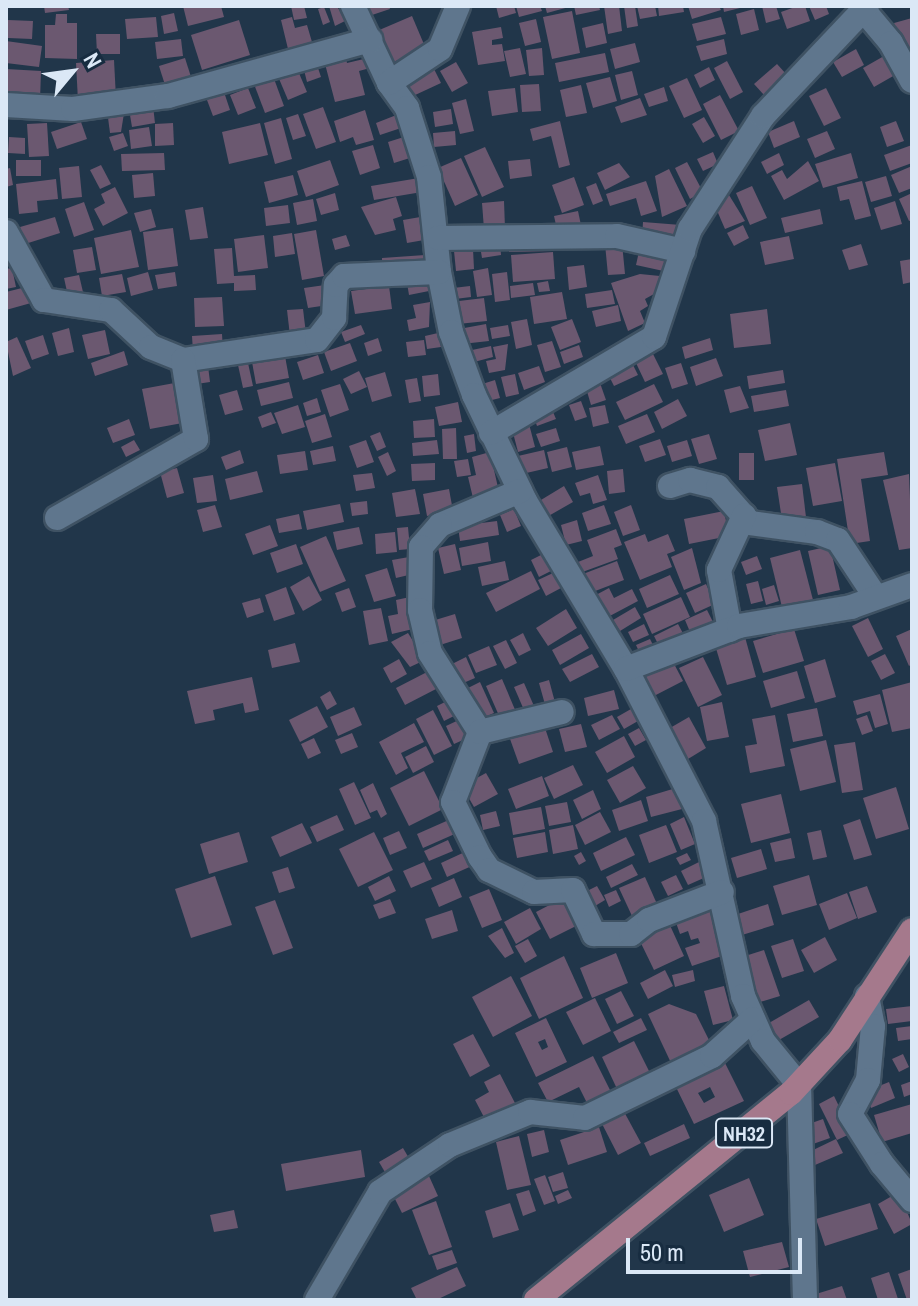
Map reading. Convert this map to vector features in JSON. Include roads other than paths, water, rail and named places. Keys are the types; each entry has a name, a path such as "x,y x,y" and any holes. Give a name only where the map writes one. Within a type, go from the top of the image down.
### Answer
{"main road":[{"name":"NH32","path":"536,1300 650,1213 799,1085 840,1040 912,930"}],"street":[{"path":"353,6 389,83 407,108 429,177 438,238 439,272 451,332 491,433 520,491 626,669 704,821 743,996 763,1041 799,1085 805,1300"},
{"path":"389,83 440,49 458,6"},
{"path":"491,433 654,337 690,229 763,116 866,9 891,43 912,81"},
{"path":"6,105 73,109 168,96 370,40"},
{"path":"6,232 44,300 111,310 151,347 183,360 317,340 334,318 336,285 344,276 439,272"},
{"path":"438,238 617,236 683,251"},
{"path":"57,518 196,439 183,360"},
{"path":"670,486 690,480 718,487 750,523 817,532 838,540 875,596"},
{"path":"480,732 430,653 420,610 421,547 440,525 520,491"},
{"path":"730,630 719,570 744,516"},
{"path":"626,669 730,630 851,607 912,585"},
{"path":"480,732 562,712"},
{"path":"480,732 453,802 489,870 534,892 573,890 594,934 631,934 649,920 722,892"},
{"path":"867,996 873,1026 868,1080 850,1114 912,1200"},
{"path":"317,1300 380,1192 450,1145 530,1112 585,1118 712,1056 753,1019"}]}
